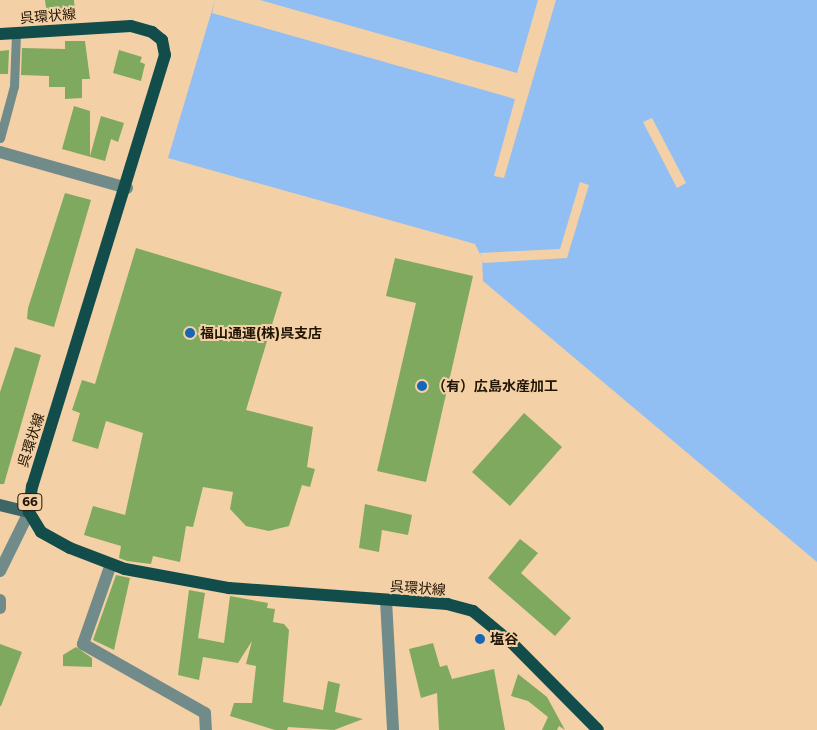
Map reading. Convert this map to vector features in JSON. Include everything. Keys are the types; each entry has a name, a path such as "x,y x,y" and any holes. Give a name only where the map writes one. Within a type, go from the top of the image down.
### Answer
{"main road":[{"name":"呉環状線","path":"0,34 131,26 152,32 162,40 164,67 32,486 29,512 41,532 111,564 229,588 447,604 473,611 512,643 591,728"}],"street":[{"path":"0,152 127,188"},
{"path":"0,505 29,512 0,571"},
{"path":"111,564 82,644 205,713 206,730"},
{"path":"0,600 0,608"},
{"path":"386,600 393,730"}],"lane":[{"path":"0,138 14,86 16,34"}],"water":[{"path":"215,0 817,0 817,562 483,281 482,258 475,244 168,158"}],"pier":[{"path":"215,0 260,0 517,73 538,0 556,0 504,178 494,176 515,99 212,13"},
{"path":"652,118 686,183 677,188 643,122"},
{"path":"580,182 589,185 567,258 483,263 480,253 560,249"}],"building":[{"path":"45,0 74,0 75,13 47,15"},
{"path":"65,41 85,41 90,79 82,79 82,98 65,99 65,87 49,87 49,76 21,75 22,48 65,49"},
{"path":"9,50 8,74 0,74 0,51"},
{"path":"119,50 142,57 140,62 145,64 141,81 113,73"},
{"path":"74,106 90,111 90,156 101,116 124,123 118,142 111,139 105,161 62,149"},
{"path":"65,193 91,200 54,327 27,319 28,308"},
{"path":"136,248 282,292 246,410 313,427 307,467 315,469 310,487 302,485 289,526 269,531 246,526 230,509 233,492 203,487 193,527 186,526 180,562 153,556 151,564 127,561 119,558 121,546 84,535 93,506 125,515 143,433 106,421 98,449 72,441 80,413 72,410 82,380 95,384"},
{"name":"（有）広島水産加工","path":"395,258 473,276 426,482 377,471 416,303 386,296"},
{"path":"15,347 41,355 4,484 0,484 0,392"},
{"path":"524,413 562,447 510,506 472,472"},
{"path":"365,504 412,515 408,535 382,530 379,552 359,548"},
{"path":"520,539 538,553 521,573 571,618 555,636 488,578"},
{"path":"116,575 130,578 114,650 93,640"},
{"path":"189,590 205,593 198,638 224,643 230,596 268,603 267,608 275,609 273,622 284,624 289,630 283,702 323,710 328,681 340,684 335,712 363,719 334,730 288,727 287,730 275,730 230,716 234,703 252,703 256,666 246,664 252,641 238,663 203,657 199,680 178,675"},
{"path":"433,643 440,667 447,665 452,679 494,669 505,730 439,730 437,693 421,698 409,649"},
{"path":"0,644 22,652 1,706 0,706"},
{"path":"76,647 92,658 92,667 63,666 63,655"},
{"path":"518,674 547,697 565,730 559,726 557,730 542,730 548,717 528,701 511,696"}],"place":[{"name":"福山通運(株)呉支店","path":"190,333"},
{"name":"（有）広島水産加工","path":"422,386"},
{"name":"塩谷","path":"480,639"}]}
